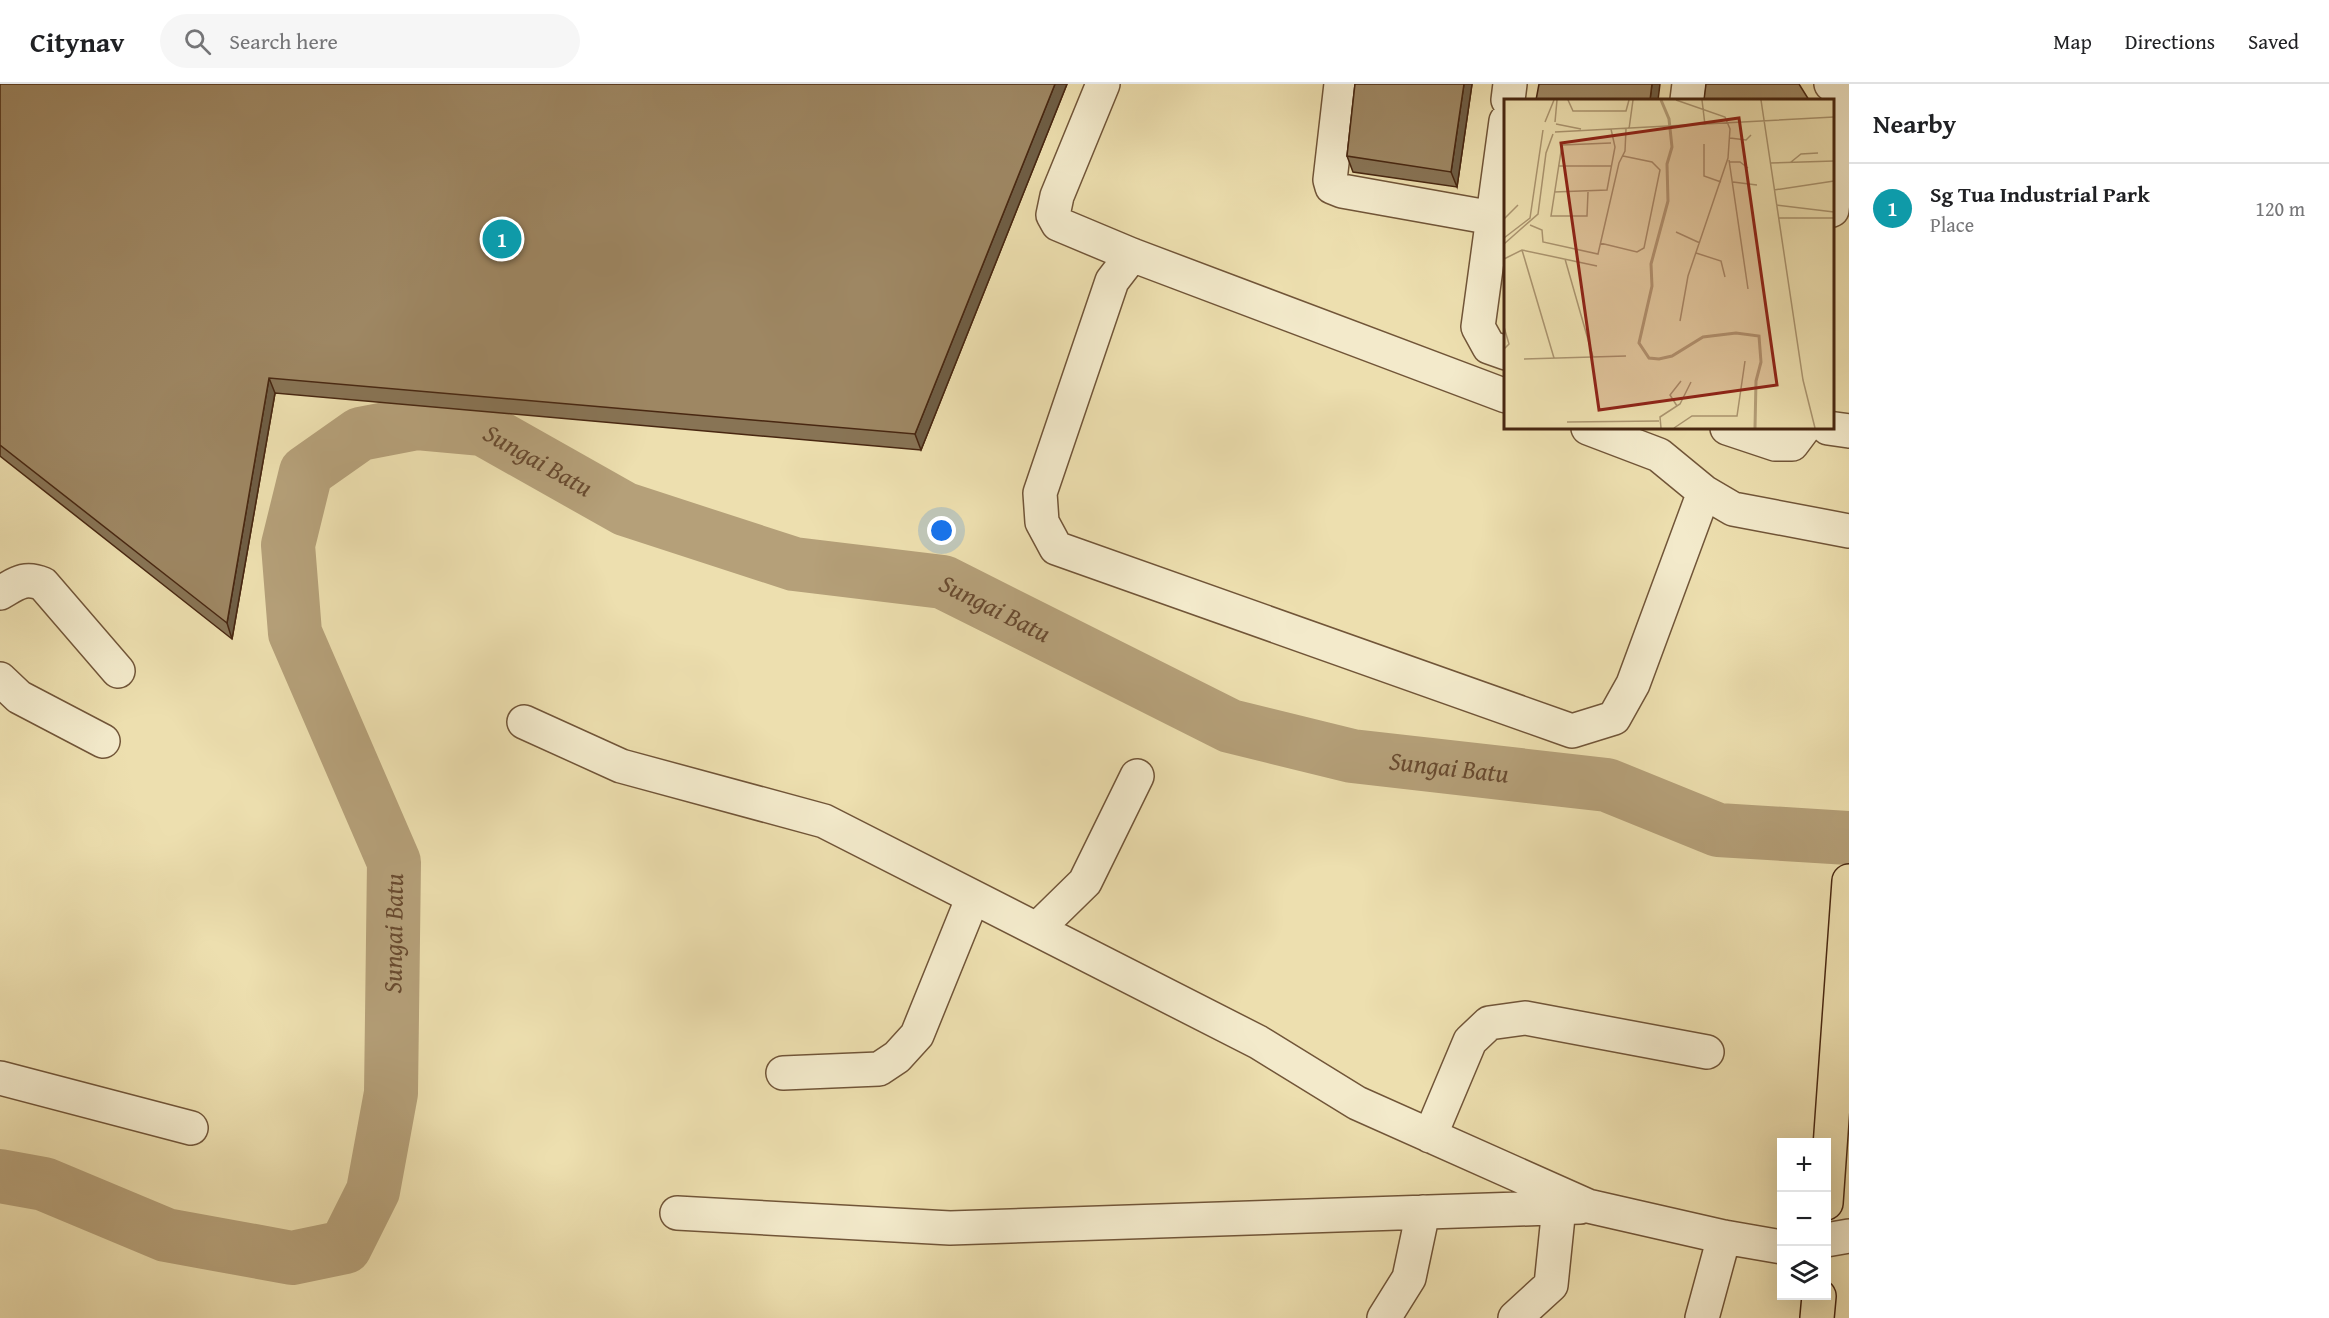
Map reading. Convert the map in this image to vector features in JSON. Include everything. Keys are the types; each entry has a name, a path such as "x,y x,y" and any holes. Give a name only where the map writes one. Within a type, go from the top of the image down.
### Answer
{"main road":[{"path":"1828,1192 1843,1077 1849,882"},
{"path":"1817,1318 1819,1300"}],"lane":[{"path":"1103,84 1057,196 1053,215 1058,224 1132,255 1504,395"},
{"path":"1341,84 1330,180 1332,187 1342,191 1493,218"},
{"path":"1508,99 1510,84"},
{"path":"1687,99 1689,84"},
{"path":"1831,84 1836,88 1844,119 1834,202"},
{"path":"1504,137 1478,327 1489,347 1504,352"},
{"path":"1132,255 1112,281 1040,493 1042,522 1056,548 1572,731 1614,718 1633,684 1704,492"},
{"path":"1591,429 1659,454 1704,492 1732,509 1849,531"},
{"path":"1730,429 1775,444 1792,444 1803,429"},
{"path":"1834,429 1849,430"},
{"path":"0,593 22,581 33,580 43,584 118,671"},
{"path":"0,679 19,697 103,741"},
{"path":"524,722 621,766 824,821 1258,1042 1357,1103 1574,1207"},
{"path":"1037,929 1085,882 1137,776"},
{"path":"783,1073 879,1069 897,1057 917,1035 973,897"},
{"path":"1430,1136 1470,1041 1489,1023 1525,1018 1707,1052"},
{"path":"0,1078 190,1128"},
{"path":"1515,1318 1551,1285 1574,1207"},
{"path":"677,1213 950,1228 1574,1207 1777,1245"},
{"path":"1384,1318 1409,1278 1423,1212"},
{"path":"1831,1239 1849,1236"},
{"path":"1702,1318 1724,1237"}],"building":[{"path":"0,84 1055,84 915,434 269,378 227,623 0,445"},
{"path":"1355,84 1464,84 1451,172 1347,156"},
{"path":"1539,84 1652,84 1650,99 1536,99"},
{"path":"1706,84 1799,84 1808,99 1704,99"}],"waterway":[{"name":"Sungai Batu","path":"0,1176 44,1184 166,1235 292,1258 345,1247 373,1191 391,1093 394,862 295,633 288,545 306,472 360,434 417,423 483,429 625,509 794,564 943,582 1230,726 1352,756 1607,785 1718,830 1849,838"}],"place":[{"name":"Sg Tua Industrial Park","path":"502,239"}]}
